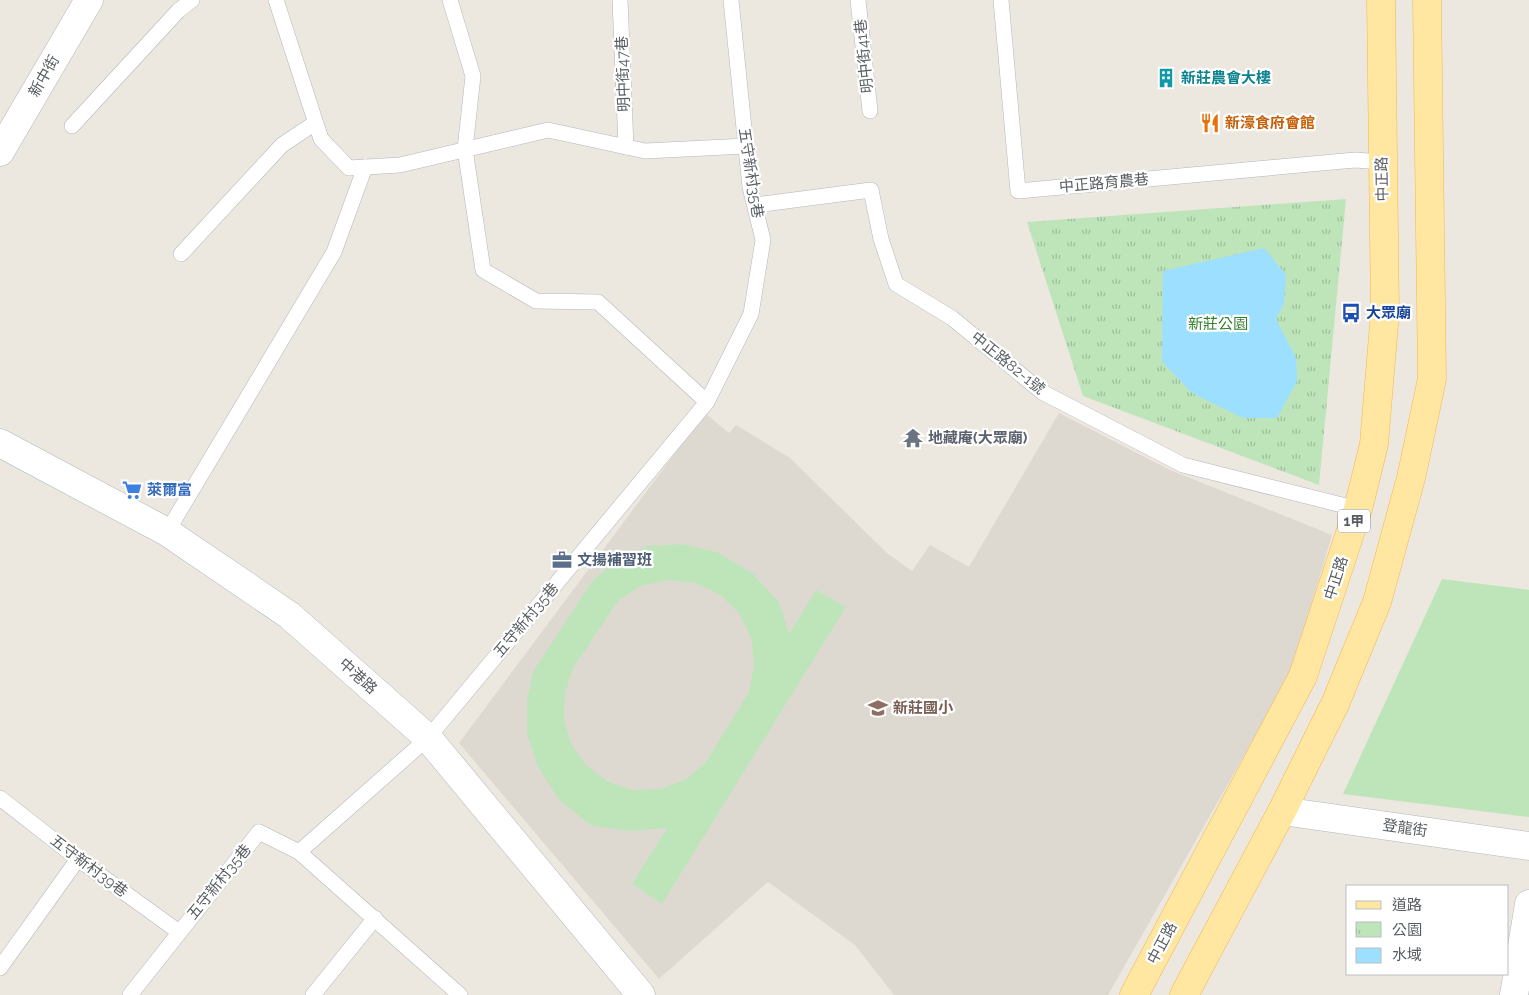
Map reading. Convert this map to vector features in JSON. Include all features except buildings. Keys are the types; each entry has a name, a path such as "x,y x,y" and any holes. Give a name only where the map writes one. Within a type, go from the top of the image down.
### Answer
{"main road":[{"name":"中正路","path":"1134,995 1303,676 1358,509 1374,444 1385,312 1380,0"},
{"path":"1184,995 1282,811 1335,704 1377,602 1411,478 1432,379 1427,0"}],"street":[{"name":"新中街","path":"0,152 89,0"},
{"name":"中港路","path":"0,443 167,532 289,615 428,738 641,995"},
{"name":"登龍街","path":"1282,811 1529,846"},
{"path":"1514,995 1529,904"}],"lane":[{"path":"72,126 178,11 192,0"},
{"path":"276,0 321,139 349,168 400,165 548,130 645,151 746,146"},
{"path":"450,0 472,76 465,149 483,270 536,301 598,302 707,402"},
{"name":"明中街47巷","path":"620,0 626,147"},
{"name":"五守新村35巷","path":"130,995 259,832 298,852 428,738 707,402 751,314 763,240 750,187 731,0"},
{"name":"明中街41巷","path":"858,0 870,111"},
{"name":"中正路育農巷","path":"1001,0 1018,191 1355,160 1382,162"},
{"path":"180,254 282,145 315,123"},
{"path":"167,532 334,252 365,167"},
{"name":"中正路82-1號","path":"755,205 871,190 881,239 896,284 952,318 1042,392 1183,465 1358,509"},
{"name":"五守新村39巷","path":"0,798 78,859 179,932"},
{"path":"298,852 460,995"},
{"path":"0,968 78,859"},
{"path":"313,995 375,918"}],"shaded area":[{"name":"新莊國小","path":"705,413 729,433 736,425 790,458 888,554 912,571 930,545 969,567 1059,413 1170,470 1332,535 1291,673 1108,995 894,995 855,945 768,882 659,979 459,743"}],"green space":[{"name":"新莊公園","path":"1346,199 1319,485 1083,396 1027,222"},
{"path":"682,544 717,552 752,573 779,602 789,634 816,590 846,607 662,904 632,884 667,828 630,831 592,826 560,801 538,767 527,734 527,701 533,672 592,581 615,562 648,546","holes":["668,580 695,583 719,594 739,613 751,638 754,665 749,692 706,762 685,780 660,789 632,790 607,781 586,765 571,744 564,719 565,693 573,668 618,601 641,586"]},
{"path":"1442,579 1529,590 1529,817 1343,794"}],"water":[{"path":"1264,248 1286,275 1284,304 1276,319 1296,358 1297,381 1277,418 1243,418 1192,393 1162,362 1163,271"}],"place":[{"name":"新莊農會大樓","path":"1166,78"},
{"name":"新濠食府會館","path":"1210,123"},
{"name":"大眾廟","path":"1351,313"},
{"name":"地藏庵(大眾廟)","path":"913,438"},
{"name":"萊爾富","path":"132,490"},
{"name":"文揚補習班","path":"562,560"},
{"name":"新莊國小","path":"878,708"}]}
